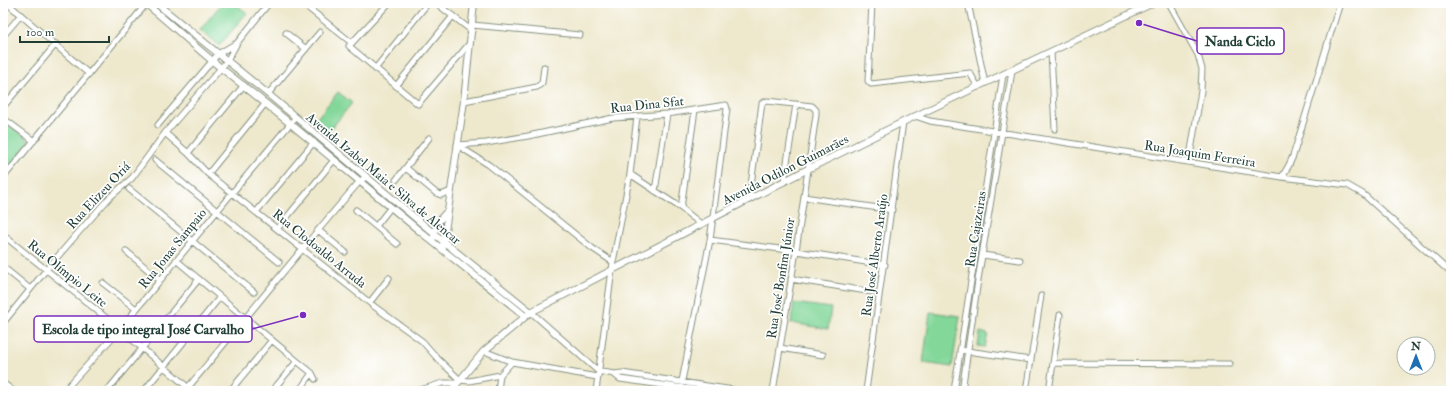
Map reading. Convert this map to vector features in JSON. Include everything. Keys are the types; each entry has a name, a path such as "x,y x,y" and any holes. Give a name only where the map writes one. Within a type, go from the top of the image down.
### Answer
{"street":[{"path":"7,3 89,74"},
{"path":"3,178 146,3"},
{"name":"Avenida Izabel Maia e Silva de Alencar","path":"146,3 265,104 314,142 329,151 334,160 363,179 391,207 442,250 479,275 504,289 598,371"},
{"name":"Avenida Izabel Maia e Silva de Alencar","path":"156,3 268,94 329,151 434,233 499,294 525,316"},
{"name":"Rua Elizeu Oriá","path":"3,323 46,270 109,198 132,178 165,133 227,61 237,43 269,3"},
{"path":"302,3 352,43"},
{"path":"389,3 349,46 418,104 471,42"},
{"path":"375,69 428,3"},
{"path":"436,3 452,16 472,28 580,35"},
{"path":"442,250 464,101 474,3"},
{"path":"968,3 985,83"},
{"name":"Avenida Odilon Guimarães","path":"451,391 484,351 531,312 808,169 915,116 1153,3"},
{"path":"1169,3 1198,55 1202,69 1201,91 1188,162"},
{"path":"1282,177 1293,156 1340,3"},
{"path":"872,4 868,81 871,84 970,73 972,74 978,87"},
{"path":"3,36 21,14"},
{"path":"396,86 452,16"},
{"path":"268,94 320,32"},
{"path":"286,33 306,49"},
{"path":"198,48 203,42"},
{"name":"Rua Elizeu Oriá","path":"158,125 218,54 237,43"},
{"path":"3,107 56,44"},
{"path":"1051,52 1055,129"},
{"path":"464,101 537,87 542,83 544,67"},
{"name":"Rua Cajazeiras","path":"962,391 982,255 1012,71"},
{"name":"Rua Cajazeiras","path":"954,391 1003,75"},
{"path":"188,153 244,85"},
{"path":"749,200 761,106 764,101 796,104 784,182"},
{"path":"177,103 185,110"},
{"path":"208,174 265,104"},
{"name":"Rua José Bonfim Júnior","path":"773,391 816,115 814,108 811,106 796,104"},
{"name":"Rua Dina Sfat","path":"457,145 486,143 528,136 613,118 667,114 725,105 728,109 713,218"},
{"path":"681,208 695,110"},
{"path":"655,190 667,114"},
{"name":"Rua Joaquim Ferreira","path":"915,116 930,121 1282,177 1347,185 1358,190 1451,273"},
{"path":"596,391 613,262 630,174 637,117"},
{"path":"3,118 34,141"},
{"name":"Rua Jonas Sampaio","path":"64,391 120,329 295,118"},
{"name":"Rua José Alberto Araújo","path":"866,391 885,264 903,122"},
{"name":"Rua Clodoaldo Arruda","path":"165,133 188,153 208,174 257,211 375,307 422,341 459,381"},
{"path":"396,180 429,138"},
{"path":"257,211 314,142"},
{"path":"457,145 490,165 592,248 613,262"},
{"path":"155,160 279,262"},
{"path":"278,228 334,160"},
{"path":"406,168 436,194 441,195 451,191"},
{"path":"630,174 681,208 701,224"},
{"path":"188,390 302,248 363,179"},
{"path":"129,189 254,292"},
{"path":"804,197 892,210"},
{"path":"376,226 391,207"},
{"path":"356,210 398,244"},
{"path":"434,243 434,233 438,222 448,211"},
{"path":"681,389 713,218"},
{"path":"318,230 345,252"},
{"name":"Rua Olímpio Leite","path":"3,235 120,329 188,390"},
{"path":"710,240 885,264"},
{"path":"126,250 160,280"},
{"path":"982,255 1020,260"},
{"path":"176,260 312,373 315,379"},
{"path":"3,267 30,289"},
{"path":"370,302 389,278"},
{"path":"791,278 873,292"},
{"path":"107,391 199,279"},
{"path":"103,283 136,309"},
{"path":"499,294 504,289"},
{"path":"1026,391 1041,296"},
{"path":"144,391 220,297"},
{"path":"1049,391 1060,315"},
{"path":"230,391 272,340"},
{"path":"780,348 823,355"},
{"path":"960,350 1031,360"},
{"path":"484,351 512,362 597,377"},
{"path":"272,391 297,361"},
{"path":"498,391 500,376 512,362"},
{"path":"1053,363 1230,364"},
{"path":"598,371 683,381 740,391"},
{"path":"299,391 312,373"},
{"path":"614,374 620,379 681,389 705,391"},
{"path":"417,391 443,383 500,376"},
{"path":"3,383 13,391"}],"green space":[{"path":"222,3 234,3 247,13 219,46 200,30"},
{"path":"338,92 352,103 327,134 313,123"},
{"path":"3,121 28,139 29,143 3,175"},
{"path":"794,303 831,308 828,329 791,323"},
{"path":"930,312 960,316 952,367 923,363"},
{"path":"980,332 988,334 985,347 978,346"}],"place":[{"name":"Nanda Ciclo","path":"1139,23"},
{"name":"Escola de tipo integral José Carvalho","path":"303,315"}]}
